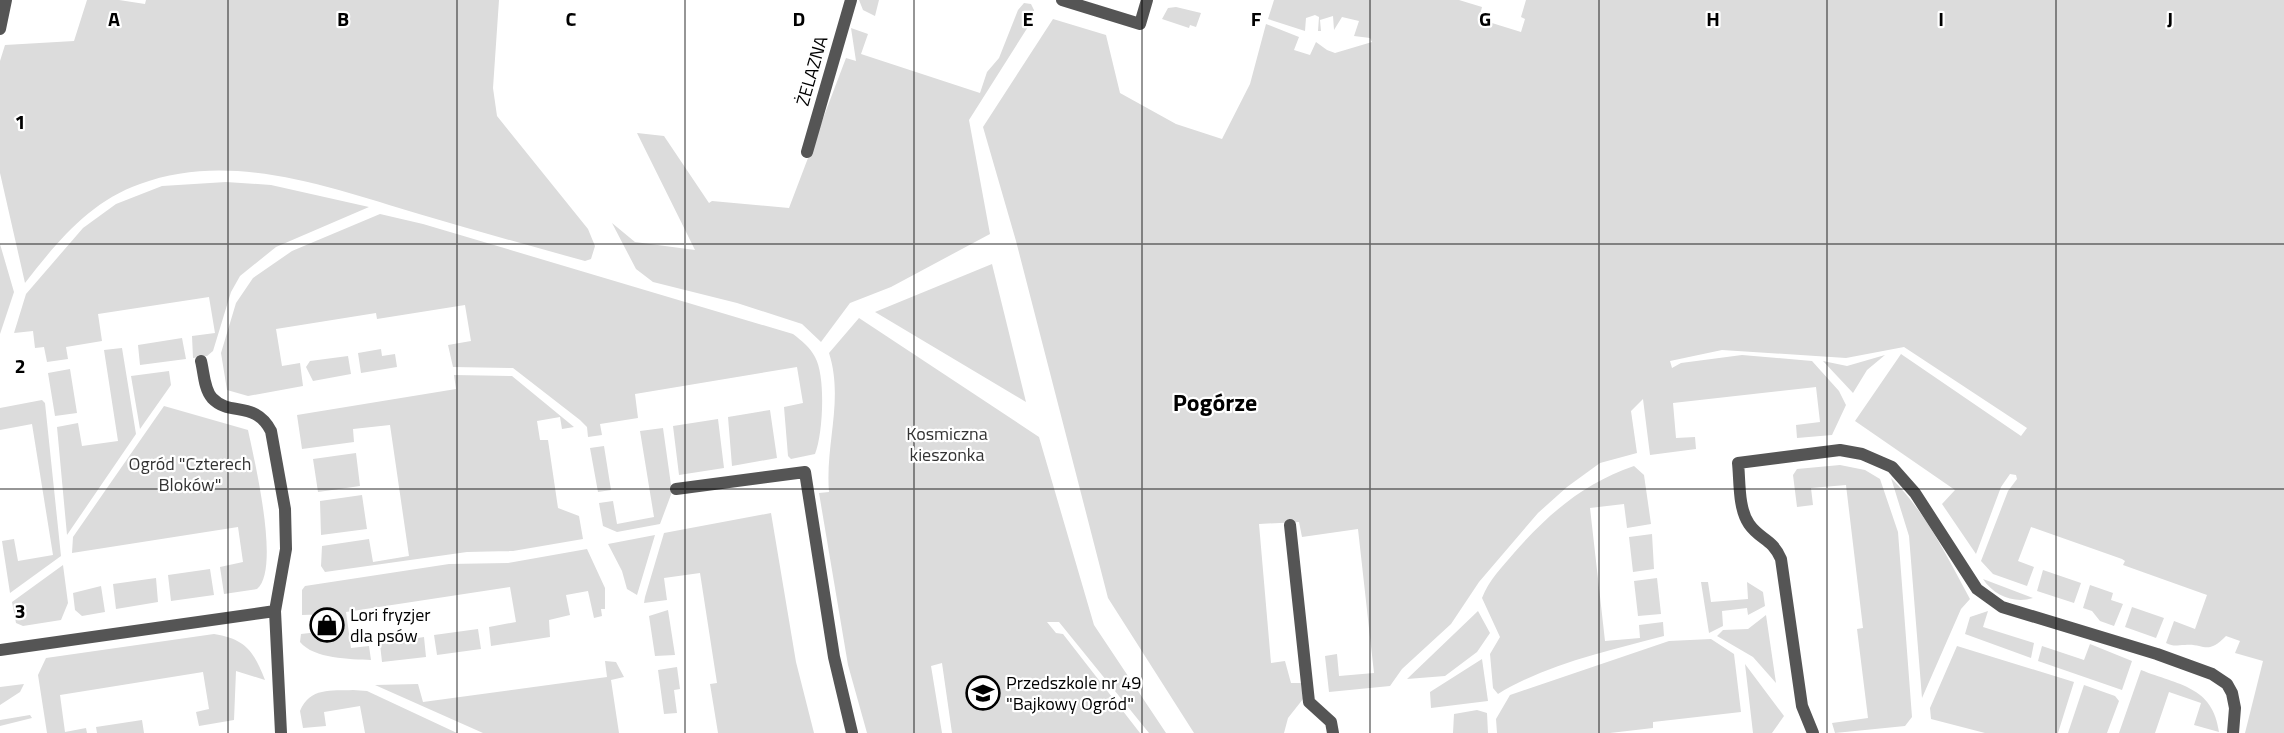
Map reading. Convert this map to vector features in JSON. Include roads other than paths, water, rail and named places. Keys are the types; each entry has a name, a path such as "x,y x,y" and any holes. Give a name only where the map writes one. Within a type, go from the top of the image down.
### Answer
{"street":[{"path":"0,29 6,0"},
{"name":"ŻELAZNA","path":"807,152 851,0"},
{"path":"1062,0 1140,24 1148,0"},
{"path":"201,362 206,386 212,398 224,405 256,413 266,421 271,431 285,509 285,549 275,611 281,733"},
{"path":"1813,733 1802,706 1781,559 1775,545 1757,533 1748,523 1743,511 1738,463 1840,450 1862,454 1892,467 1915,493 1977,589 1988,599 2002,607 2157,654 2212,674 2227,684 2234,702 2233,733"},
{"path":"676,489 805,472 834,657 852,733"},
{"path":"1290,525 1309,702 1331,722 1333,733"},
{"path":"0,650 275,611"}],"place":[{"name":"Lori fryzjer dla psów","path":"327,625"},
{"name":"Przedszkole nr 49 \"Bajkowy Ogród\"","path":"983,693"}],"district":[{"name":"Pogórze","path":"1215,403"}],"park label":[{"name":"Kosmiczna kieszonka","path":"947,444"},
{"name":"Ogród \"Czterech Bloków\"","path":"190,474"}]}
